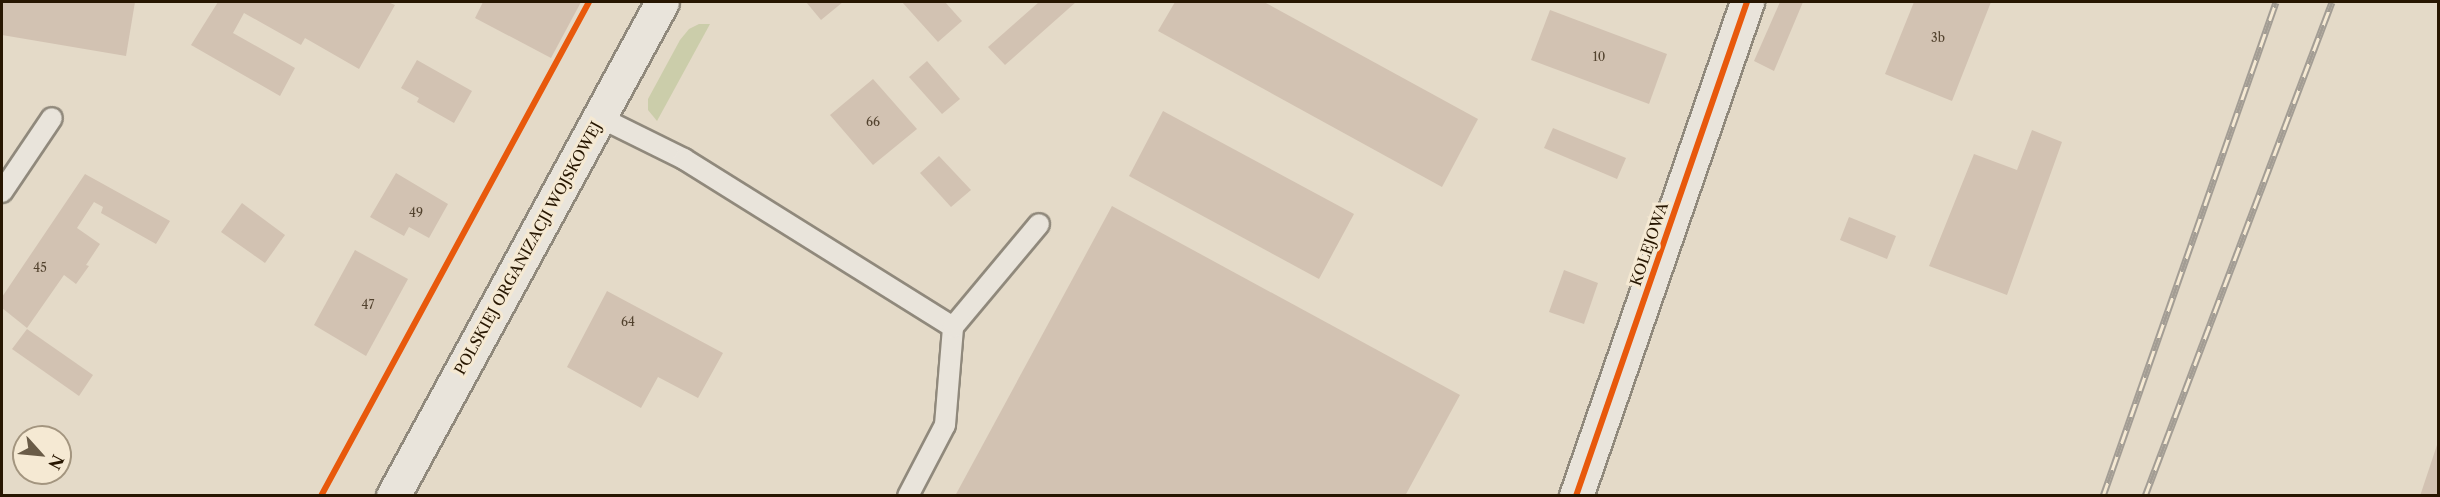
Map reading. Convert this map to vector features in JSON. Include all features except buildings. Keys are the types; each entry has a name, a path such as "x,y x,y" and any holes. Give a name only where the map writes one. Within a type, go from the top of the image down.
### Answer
{"main road":[{"name":"POLSKIEJ ORGANIZACJI WOJSKOWEJ","path":"393,495 662,2"},
{"name":"KOLEJOWA","path":"1575,495 1747,2"}],"lane":[{"path":"599,117 684,159 952,327"},
{"path":"2,192 52,118"},
{"path":"908,495 945,425 952,327 1040,224"}],"green space":[{"path":"699,24 710,24 657,121 648,110 648,99 680,40 689,29"}],"railway":[{"path":"2103,496 2276,2"},
{"path":"2145,496 2332,2"}],"cycle path":[{"path":"321,496 589,2"},
{"path":"1576,496 1747,2"}]}
